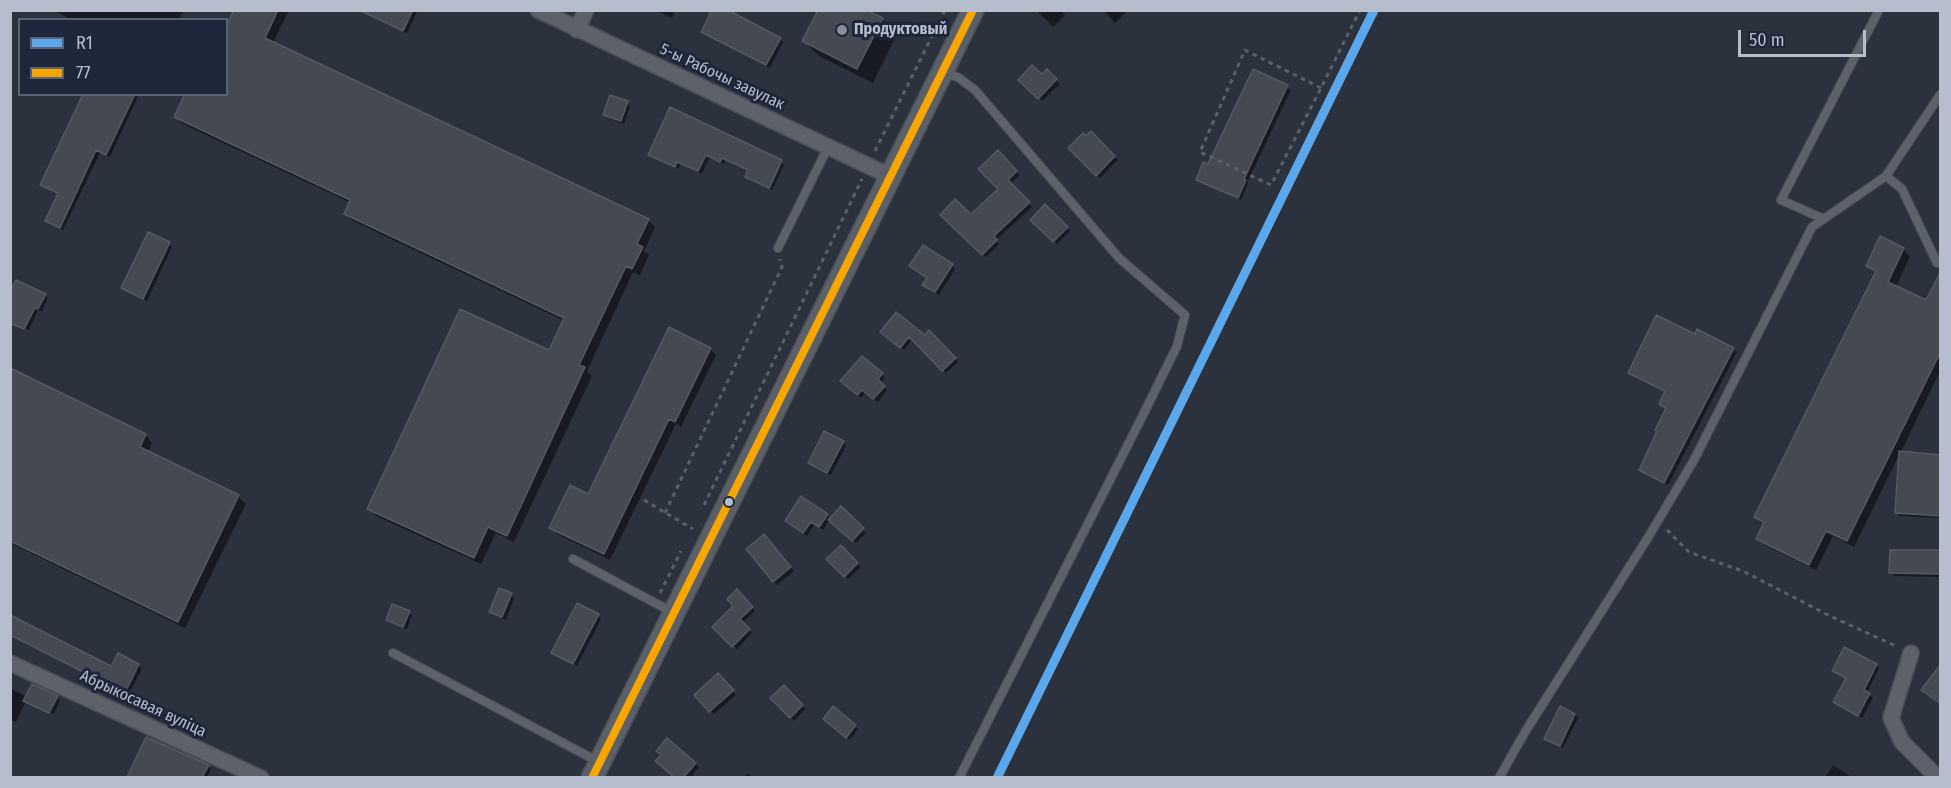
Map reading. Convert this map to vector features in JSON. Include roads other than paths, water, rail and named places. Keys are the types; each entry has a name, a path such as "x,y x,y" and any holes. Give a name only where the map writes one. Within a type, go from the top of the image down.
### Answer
{"main road":[{"path":"596,770 973,10"}],"street":[{"name":"5-ы Рабочы завулак","path":"538,10 891,176"},
{"path":"577,30 586,10"},
{"path":"1911,653 1891,718 1902,742 1938,777"},
{"name":"Абрыкосавая вуліца","path":"10,663 261,777"}],"lane":[{"path":"1824,219 1780,200 1879,10"},
{"path":"944,71 959,78 975,90 1119,258 1185,315 1177,346 959,777"},
{"path":"1499,777 1694,460 1812,227 1886,176 1941,95"},
{"path":"778,248 828,147"},
{"path":"1886,176 1902,189 1937,263"},
{"path":"573,559 674,613"},
{"path":"393,653 596,770"}],"place":[{"name":"Продуктовый","path":"842,30"}]}
